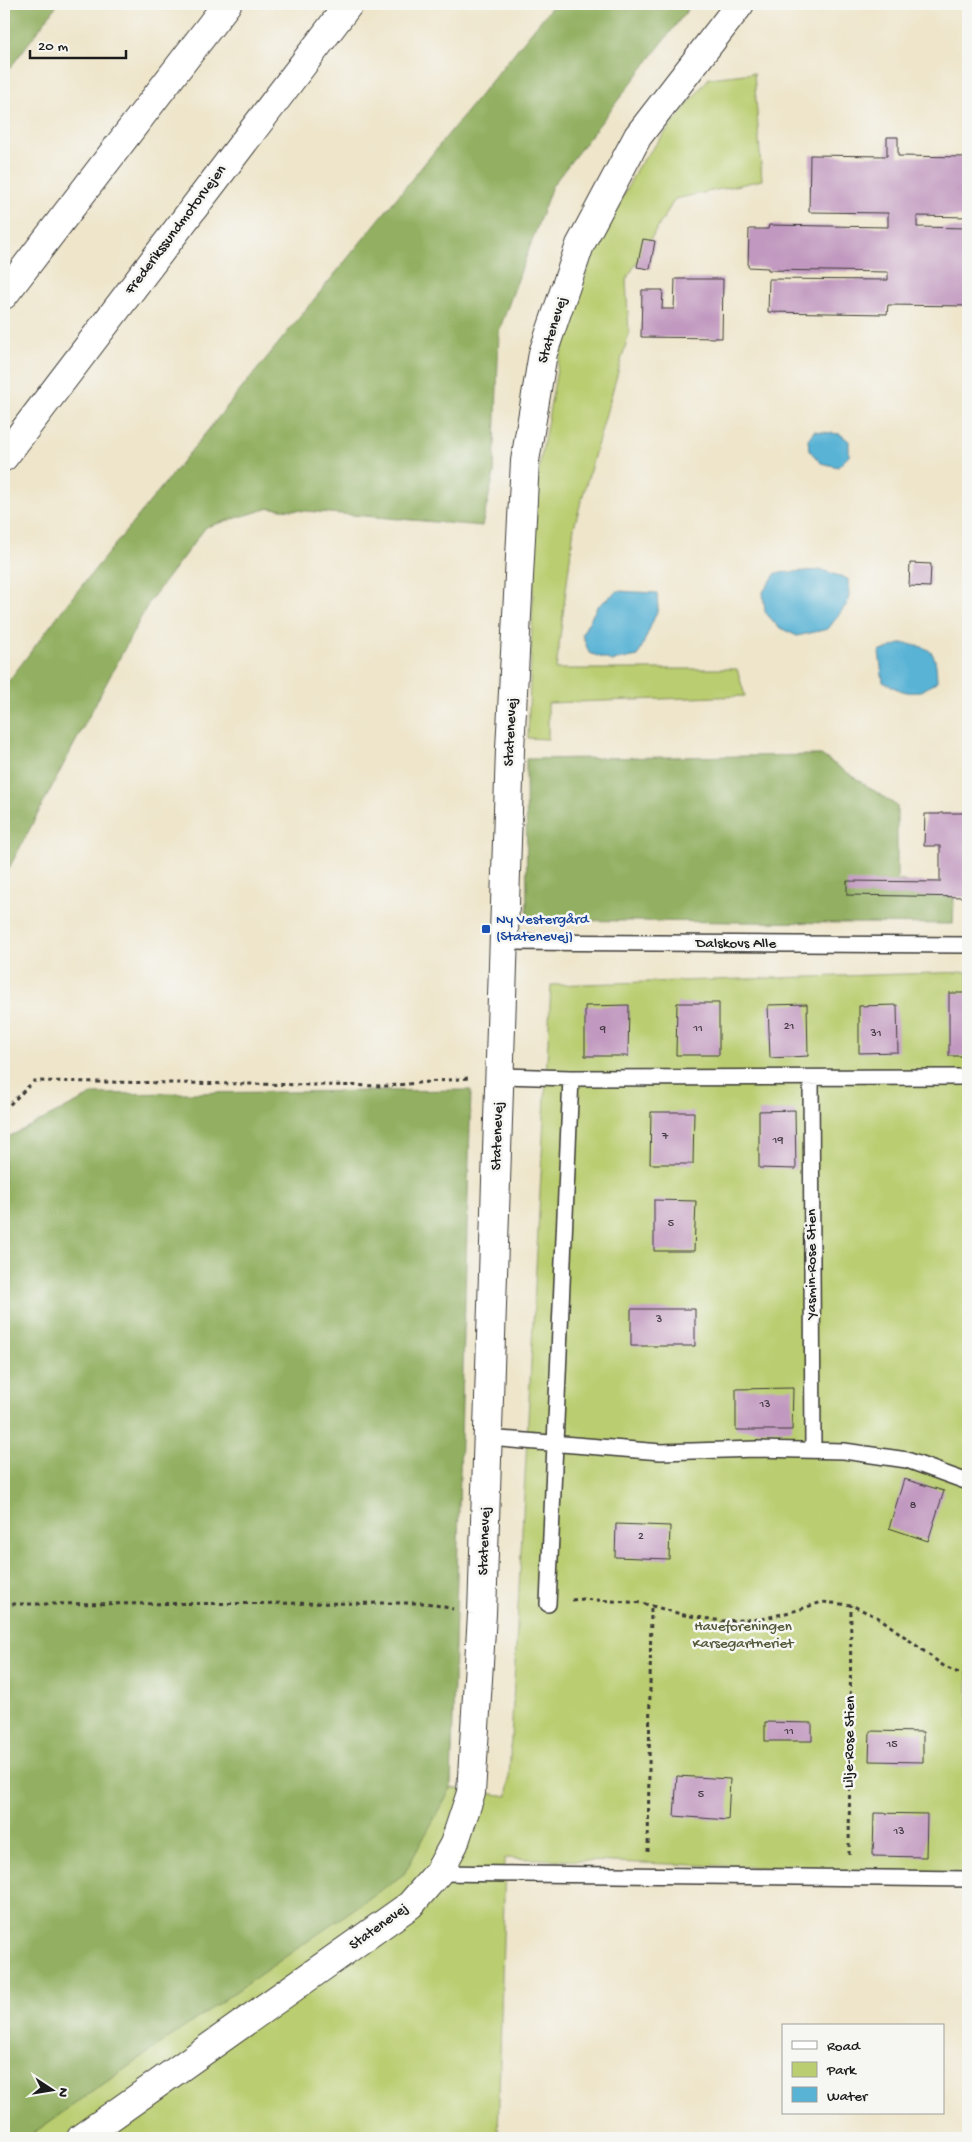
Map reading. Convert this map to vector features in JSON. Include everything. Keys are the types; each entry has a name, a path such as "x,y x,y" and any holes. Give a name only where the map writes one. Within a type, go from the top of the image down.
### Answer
{"main road":[{"path":"4,295 227,4"},
{"name":"Frederikssundmotorvejen","path":"4,457 349,4"},
{"name":"Statenevej","path":"81,2138 410,1905 438,1873 454,1844 471,1793 482,1614 510,749 525,461 543,353 580,244 638,136 740,4"}],"lane":[{"name":"Dalskovs Alle","path":"504,942 968,945"},
{"path":"500,1076 571,1078 968,1077"},
{"path":"548,1604 571,1078"},
{"name":"Yasmin-Rose Stien","path":"811,1078 813,1450"},
{"path":"488,1438 662,1452 756,1449 844,1451 907,1460 968,1482"},
{"path":"438,1873 968,1879"}],"path":[{"path":"4,1110 34,1081 388,1086 500,1076"},
{"path":"548,1604 582,1599 642,1603 684,1615 722,1621 762,1619 822,1602 851,1605 881,1619 945,1667 968,1677"},
{"path":"4,1604 427,1603 482,1614"},
{"name":"Lilje-Rose Stien","path":"848,1878 851,1605"},
{"path":"647,1876 651,1606"}],"green space":[{"path":"4,4 58,4 4,76"},
{"path":"554,4 692,4 552,186 499,331 494,474 482,526 270,508 206,527 149,602 4,878 4,687 66,605"},
{"path":"754,73 762,180 675,199 626,280 629,333 574,527 556,669 737,669 745,696 548,703 548,739 528,738 537,479 558,364 587,270 637,168 709,78"},
{"path":"821,755 897,806 897,879 954,898 953,924 527,920 526,759"},
{"name":"Haveforeningen Karsegartneriet","path":"968,972 968,1875 505,1858 498,2138 26,2138 403,1874 451,1788 508,1796 551,985"},
{"path":"471,1090 451,1788 404,1874 26,2138 4,2138 4,1139 94,1094"}],"water":[{"path":"814,431 840,434 849,441 849,456 838,467 821,463 809,450 808,439"},
{"path":"822,570 848,579 849,596 847,604 828,629 797,636 778,627 765,612 763,592 776,573"},
{"path":"617,591 657,593 658,609 638,656 612,661 589,653 582,634 597,607"},
{"path":"902,643 920,647 931,652 934,656 937,681 916,692 904,691 883,682 879,652"}],"building":[{"path":"887,137 898,137 898,156 968,157 968,217 917,216 917,227 968,228 968,306 888,305 887,314 768,312 769,279 888,280 888,272 768,270 768,268 748,267 749,229 768,229 769,225 888,227 888,213 809,212 810,155 887,156"},
{"path":"643,239 655,241 650,269 637,267"},
{"path":"675,279 723,279 722,338 641,337 642,290 663,290 662,309 674,309"},
{"path":"910,563 931,564 930,587 909,586"},
{"path":"964,567 968,567 968,585 964,585"},
{"path":"968,813 968,897 847,895 847,881 940,882 940,846 924,846 925,814"},
{"path":"949,993 968,993 968,1056 949,1056"},
{"path":"677,1003 719,1003 719,1055 676,1055"},
{"path":"807,1004 808,1056 770,1058 768,1005"},
{"path":"629,1005 628,1056 585,1056 585,1006"},
{"path":"897,1005 898,1052 859,1053 859,1006"},
{"path":"795,1110 796,1169 759,1168 759,1111"},
{"path":"651,1112 694,1112 693,1164 650,1164"},
{"path":"654,1200 696,1201 694,1251 654,1251"},
{"path":"631,1309 695,1309 695,1346 631,1346"},
{"path":"793,1388 792,1430 736,1430 736,1389"},
{"path":"904,1479 944,1491 928,1541 889,1528"},
{"path":"616,1524 670,1526 669,1559 615,1557"},
{"path":"765,1722 812,1723 812,1741 765,1741"},
{"path":"870,1731 923,1732 923,1762 869,1761"},
{"path":"677,1776 730,1779 728,1820 674,1816"},
{"path":"874,1813 927,1814 926,1857 873,1856"}],"place":[{"name":"Ny Vestergård (Statenevej)","path":"486,929"}]}
